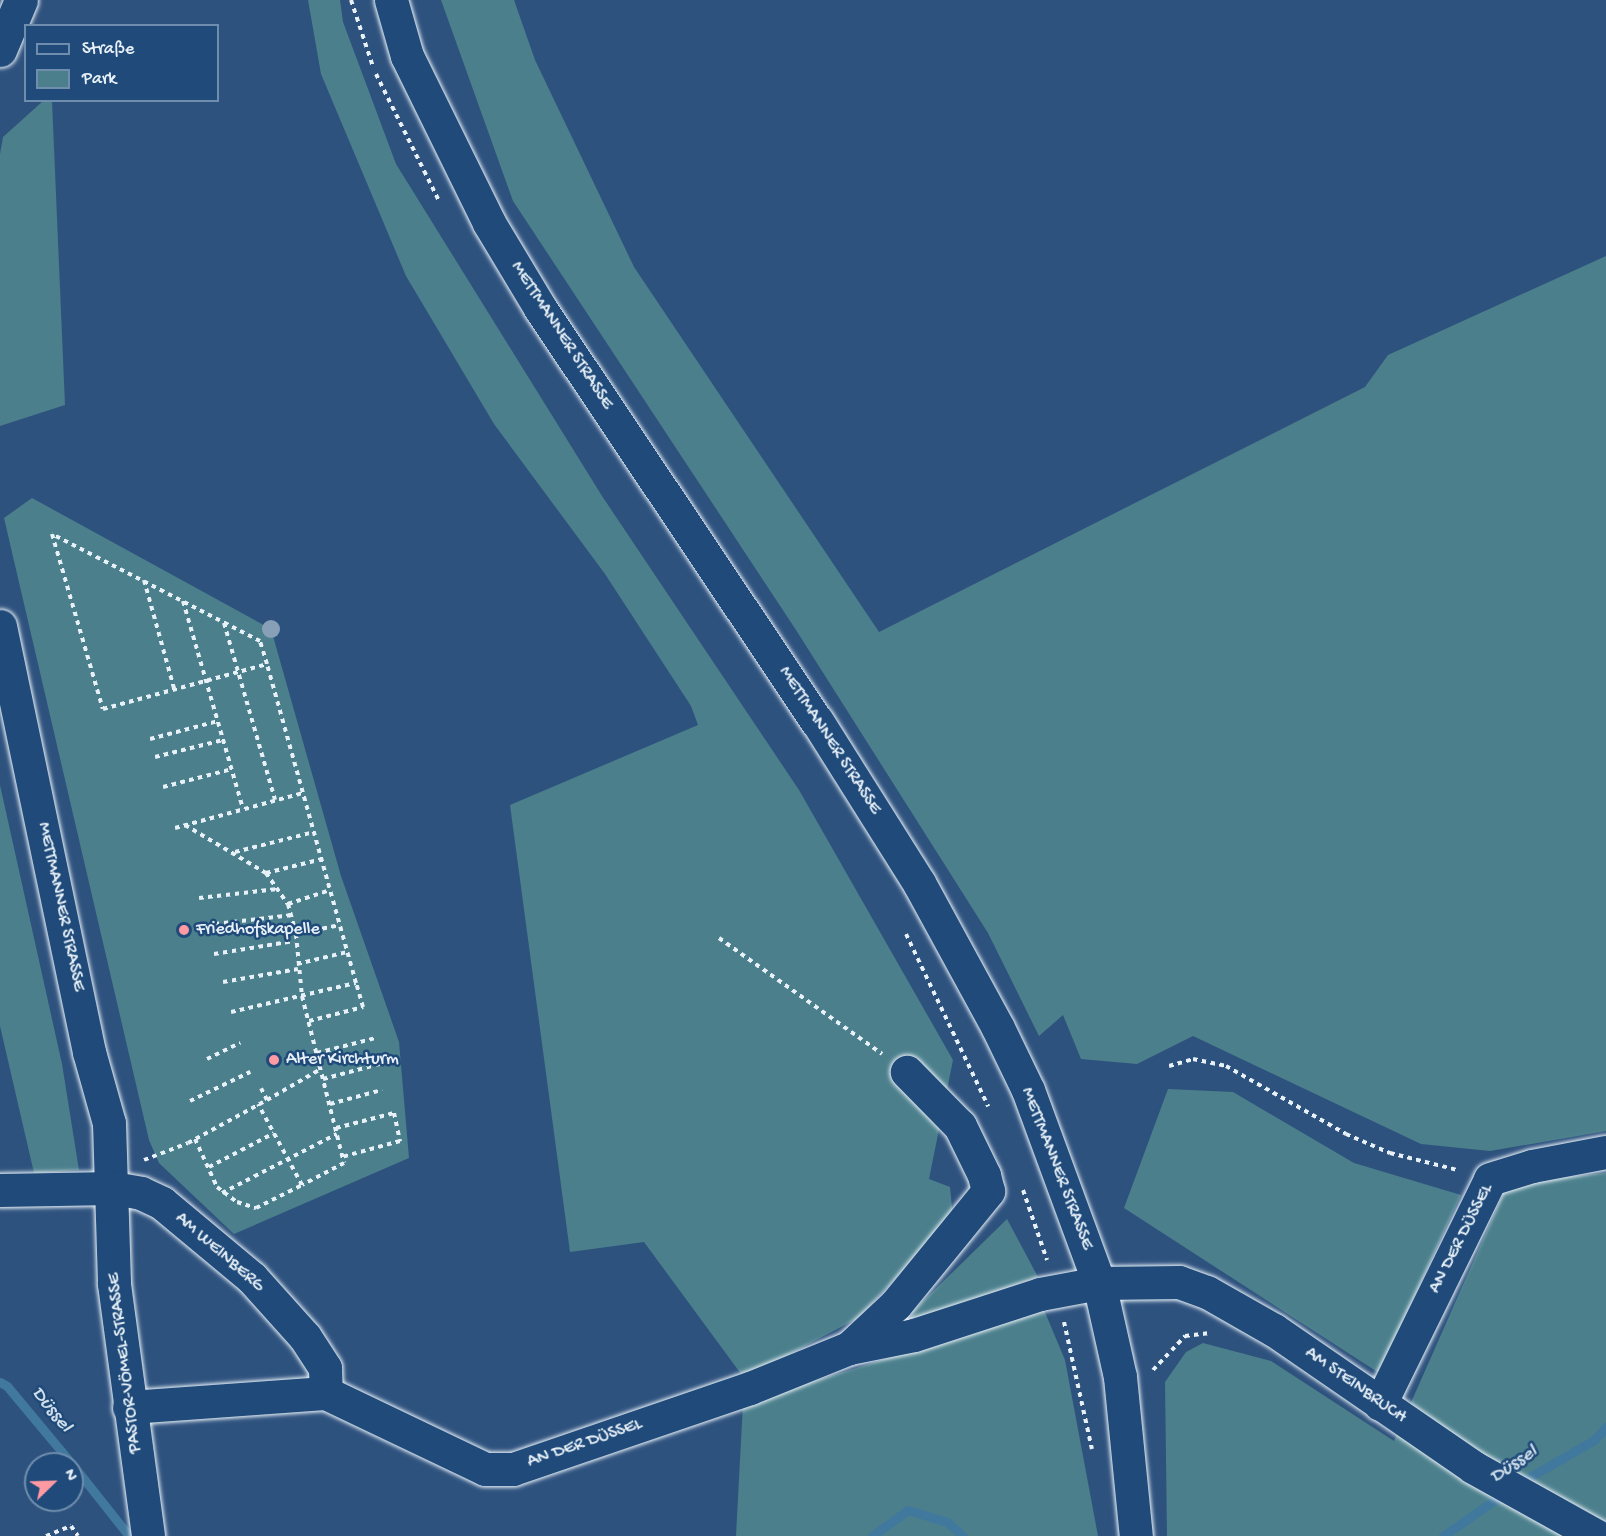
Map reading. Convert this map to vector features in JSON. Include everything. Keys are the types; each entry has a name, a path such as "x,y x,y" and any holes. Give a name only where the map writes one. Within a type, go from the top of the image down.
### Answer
{"street":[{"path":"0,50 21,0"},
{"name":"METTMANNER STRASSE","path":"391,0 407,56 489,223 540,308 817,721 919,883 1028,1090 1099,1283 1120,1377 1136,1536"},
{"name":"METTMANNER STRASSE","path":"0,626 89,1052 109,1123 113,1188"},
{"name":"AN DER DÜSSEL","path":"849,1348 896,1304 988,1191 984,1175 960,1126 907,1072"},
{"name":"AN DER DÜSSEL","path":"1380,1404 1490,1179 1533,1166 1606,1152"},
{"name":"AM WEINBERG","path":"0,1190 113,1188 141,1193 162,1203 252,1278 305,1337 325,1368 326,1393"},
{"name":"PASTOR-VÖMEL-STRASSE","path":"113,1188 114,1284 148,1536"},
{"name":"AM STEINBRUCH","path":"1057,1290 1099,1283 1179,1282 1207,1292 1274,1330 1473,1467 1538,1506 1597,1536"},
{"name":"AN DER DÜSSEL","path":"326,1393 485,1469 513,1468 750,1388 849,1348 914,1335 1057,1290"},
{"path":"129,1407 326,1393"}],"path":[{"path":"351,0 392,111 441,206"},
{"path":"267,664 103,709 52,534 260,641 267,664 322,859 363,1008 309,1021"},
{"path":"144,580 174,688"},
{"path":"183,601 243,809"},
{"path":"224,622 275,800"},
{"path":"150,739 218,721"},
{"path":"155,757 223,740"},
{"path":"163,787 232,769"},
{"path":"175,828 303,793"},
{"path":"185,825 266,873 288,904 296,934 294,941 302,996 344,1163 256,1208 222,1193 195,1139"},
{"path":"234,852 314,832"},
{"path":"266,873 322,859"},
{"path":"199,898 278,889"},
{"path":"288,904 330,890"},
{"path":"206,926 292,915"},
{"path":"296,934 340,925"},
{"path":"902,927 990,1109"},
{"path":"719,938 907,1072"},
{"path":"214,954 294,941"},
{"path":"223,982 298,967 348,952"},
{"path":"231,1012 356,983"},
{"path":"317,1053 376,1038"},
{"path":"207,1059 240,1043"},
{"path":"1169,1066 1210,1060 1346,1134 1390,1153 1490,1179"},
{"path":"323,1079 383,1063"},
{"path":"144,1158 195,1139 321,1069"},
{"path":"190,1101 250,1072"},
{"path":"261,1088 267,1100"},
{"path":"330,1104 382,1090"},
{"path":"258,1104 302,1185"},
{"path":"222,1193 337,1131 394,1113 400,1141 342,1157"},
{"path":"209,1167 274,1133"},
{"path":"1021,1184 1057,1290 1079,1386"},
{"path":"1120,1377 1147,1374 1161,1365 1173,1345 1185,1336 1219,1332"},
{"path":"46,1536 71,1527 78,1536"}],"green space":[{"path":"308,0 340,0 343,22 396,164 602,496 799,790 953,1060 929,1179 950,1187 953,1218 858,1318 744,1378 644,1242 570,1252 510,805 698,725 691,706 605,574 494,424 406,276 321,74"},
{"path":"441,0 514,0 535,60 634,267 879,632 1365,387 1388,355 1606,256 1606,1131 1490,1151 1421,1144 1193,1036 1137,1064 1081,1059 1063,1015 1039,1036 988,933 796,630 513,201"},
{"path":"42,102 52,102 65,405 0,426 0,154 3,137"},
{"path":"32,498 271,629 341,876 399,1042 409,1158 234,1234 159,1163 149,1140 4,518"},
{"path":"0,785 62,1064 79,1170 34,1173 0,1026"},
{"path":"1168,1089 1233,1092 1354,1163 1461,1195 1379,1373 1124,1208"},
{"path":"1606,1173 1606,1536 1167,1536 1165,1382 1186,1352 1203,1343 1271,1361 1394,1441 1508,1183"},
{"path":"1007,1219 1038,1277 909,1322 913,1311"},
{"path":"1044,1310 1065,1360 1098,1536 736,1536 743,1403"}],"waterway":[{"name":"Düssel","path":"0,1382 7,1386 62,1452"},
{"name":"Düssel","path":"1518,1484 1594,1440 1606,1427"},
{"name":"Düssel","path":"84,1479 129,1536"},
{"name":"Düssel","path":"1443,1536 1506,1492"},
{"name":"Düssel","path":"872,1536 908,1510 947,1522 963,1536"}],"place":[{"name":"Friedhofskapelle","path":"184,930"},
{"name":"Alter Kirchturm","path":"274,1060"}]}
